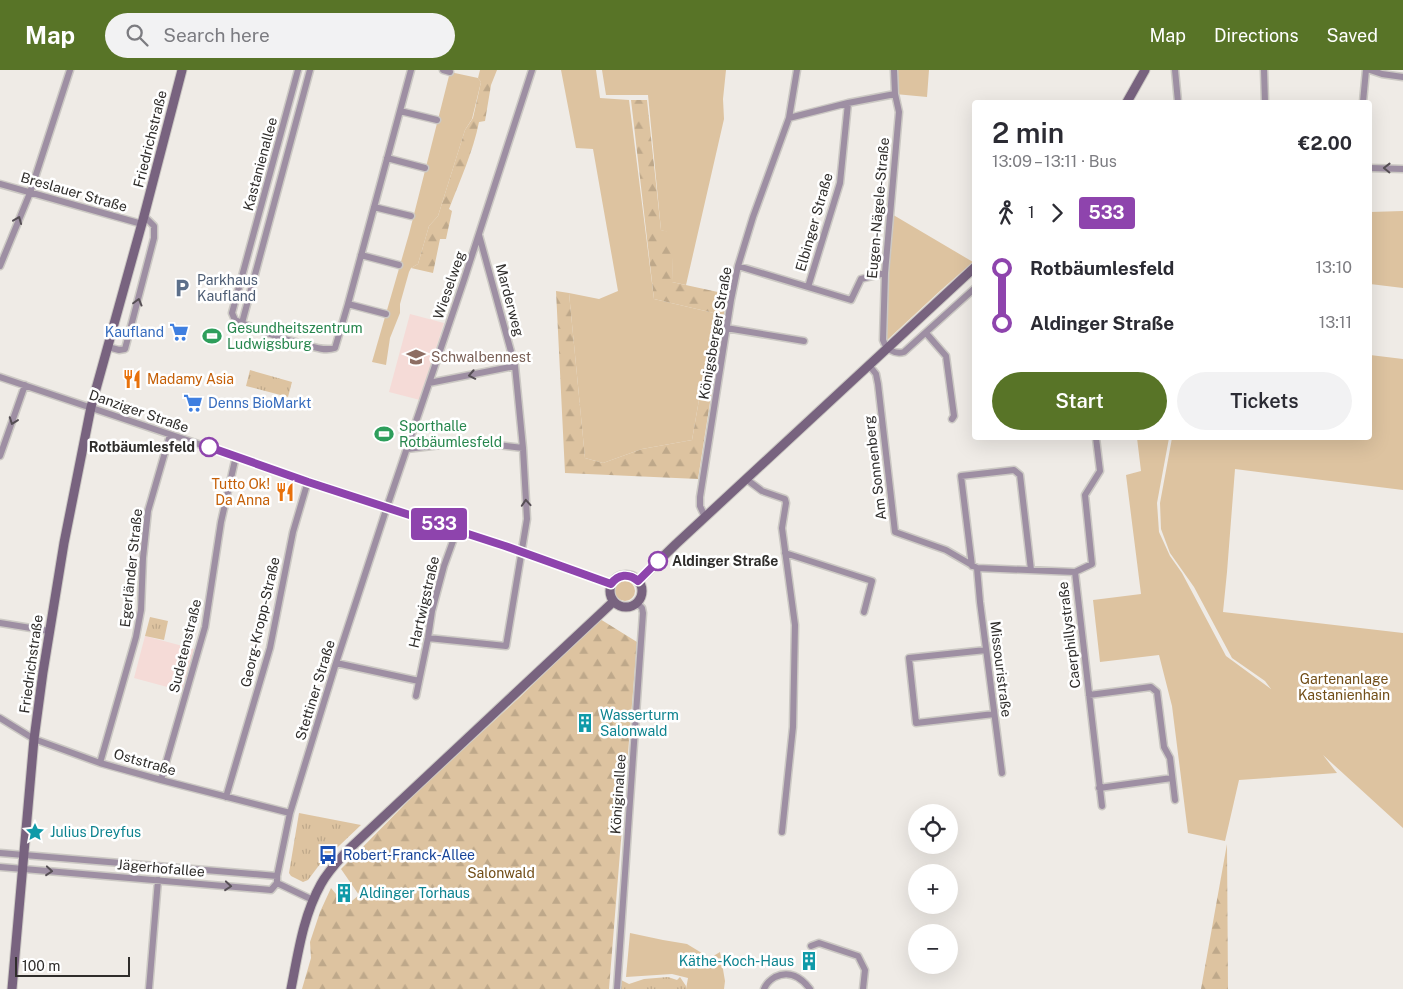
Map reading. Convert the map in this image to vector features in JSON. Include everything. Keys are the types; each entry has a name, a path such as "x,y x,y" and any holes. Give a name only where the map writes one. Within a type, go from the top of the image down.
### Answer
{"main road":[{"name":"Friedrichstraße","path":"12,989 34,739 64,543 91,407 182,70"},
{"path":"1128,100 1145,70"},
{"path":"638,581 972,270"},
{"path":"626,575 638,581 642,590 637,603 625,608 613,602 610,594 611,584 617,578 626,575"},
{"path":"290,989 303,932 313,900 333,867 348,850 613,602"}],"street":[{"path":"0,266 30,193 70,70"},
{"name":"Kastanienallee","path":"298,70 232,313 235,320 242,324 310,70"},
{"path":"242,324 282,340 321,349 331,350 335,348 411,70"},
{"name":"Wieselweg","path":"387,507 532,70"},
{"name":"Königsberger Straße","path":"705,517 700,506 700,497 730,300 753,217 789,118 798,70"},
{"name":"Eugen-Nägele-Straße","path":"888,347 884,344 883,340 885,274 899,112 895,94 894,70"},
{"path":"1175,70 1178,100"},
{"path":"1363,100 1368,70 1403,77"},
{"path":"1264,71 1265,100"},
{"path":"789,118 848,103 895,94"},
{"path":"290,99 302,103"},
{"name":"Elbinger Straße","path":"808,287 840,184 848,103"},
{"path":"400,111 437,120"},
{"path":"387,158 425,168"},
{"path":"1372,168 1403,168"},
{"name":"Breslauer Straße","path":"0,184 143,220"},
{"path":"374,207 411,216"},
{"path":"108,347 119,350 125,349 154,238 154,226 143,220"},
{"name":"Marderweg","path":"428,638 506,646 528,518 515,366 479,234"},
{"path":"254,235 265,238"},
{"path":"361,255 399,265"},
{"path":"738,266 851,300 861,279 885,274"},
{"path":"888,347 898,354 904,352 972,291"},
{"path":"348,304 386,314"},
{"path":"726,328 804,341"},
{"path":"926,333 946,356 954,416 952,419"},
{"name":"Am Sonnenberg","path":"869,365 876,374 878,384 894,532 946,550 974,567 1075,572"},
{"path":"429,383 515,366"},
{"name":"Danziger Straße","path":"0,377 611,584"},
{"path":"0,456 25,385"},
{"name":"Egerländer Straße","path":"100,762 136,637 141,610 143,558 148,511 170,435"},
{"path":"1075,572 1092,564 1085,495 1100,471 1096,440"},
{"path":"407,449 449,444 482,443 523,448"},
{"name":"Sudetenstraße","path":"161,780 205,627 221,522 236,456"},
{"name":"Missouristraße","path":"1002,774 961,476 1014,470 1020,475 1031,570"},
{"path":"746,479 762,491 785,499 786,503 782,528 796,625 793,726 782,832"},
{"name":"Georg-Kropp-Straße","path":"226,797 270,648 293,532 308,482"},
{"name":"Stettiner Straße","path":"277,879 290,813 387,507"},
{"name":"Hartwigstraße","path":"416,696 432,611 456,530"},
{"path":"785,553 872,581 864,612"},
{"name":"Caerphillystraße","path":"1075,572 1102,806"},
{"name":"Königinallee","path":"617,989 643,614 642,608 637,603"},
{"path":"0,623 50,631"},
{"path":"986,650 909,658 916,722 994,714"},
{"path":"336,663 419,681"},
{"name":"Caerphillystraße","path":"1089,695 1150,687 1157,692 1164,747 1170,758 1175,800"},
{"name":"Oststraße","path":"0,718 34,739 100,762 161,780 290,813"},
{"path":"1100,788 1172,778"},
{"name":"Jägerhofallee","path":"0,853 277,879 313,900"},
{"name":"Jägerhofallee","path":"0,868 271,890 277,879"},
{"path":"149,989 158,880"},
{"path":"811,946 819,943 858,956 865,970 863,989"},
{"path":"764,989 765,985 772,979 784,974 792,974 798,977 810,989"}],"shaded area":[{"name":"Schwalbennest","path":"410,314 444,323 420,400 389,392"},
{"path":"145,636 194,649 182,691 134,678"}],"green space":[{"path":"480,70 497,70 491,85 485,121 479,122 470,155 449,209 452,211 446,239 440,239 433,273 411,268 418,264 429,226 438,216 465,130 473,118 481,82 478,78"},
{"path":"561,70 596,70 600,98 629,100 654,299 714,313 692,440 642,449 603,463 585,458 569,293 599,299 618,291 593,149 576,148"},
{"path":"602,70 726,70 723,99 724,119 686,285 672,282 673,234 661,230 648,95 606,95"},
{"path":"894,70 929,70 927,97 895,94"},
{"path":"450,72 478,78 481,82 472,119 465,130 438,216 429,226 418,264 411,268 409,272 400,304 400,313 390,338 386,365 372,362 409,234"},
{"path":"631,100 647,100 661,230 674,233 672,282 727,294 698,479 565,473 556,291 569,293 585,458 603,463 642,449 692,440 714,313 654,299"},
{"path":"1403,211 1403,288 1372,284 1372,212"},
{"path":"890,213 972,263 884,343"},
{"name":"Gartenanlage Kastanienhain","path":"1372,355 1403,359 1403,490 1235,469 1223,612 1403,633 1403,828 1323,755 1337,773 1239,780 1225,841 1188,833 1172,706 1159,655 1100,662 1093,600 1141,594 1126,475 1141,471 1137,440 1169,440 1157,503 1159,532 1170,556 1182,573 1226,656 1271,689 1265,681 1232,658 1194,587 1170,553 1161,529 1160,503 1172,440 1372,440"},
{"path":"250,370 292,382 288,397 246,386"},
{"path":"625,581 632,584 635,591 632,598 625,601 618,598 615,591 618,584"},
{"path":"150,617 168,621 164,640 145,636"},
{"name":"Salonwald","path":"600,619 637,642 609,989 302,989 311,958 310,942 320,912 331,888 346,906 359,895 341,869 420,789 520,697"},
{"path":"299,813 361,825 320,864 308,880 303,882 289,873"},
{"path":"1227,844 1228,989 1201,989"},
{"path":"630,933 687,944 710,958 720,952 725,981 724,989 686,989 688,978 672,974 626,977"},
{"path":"668,977 677,980 680,977 686,989 620,989 621,980 629,984 644,979"}],"bus line":[{"name":"533","path":"209,447 308,482 505,546 611,584 617,578 626,575 638,581 658,561"}],"place":[{"name":"Parkhaus Kaufland","path":"182,288"},
{"name":"Kaufland","path":"179,332"},
{"name":"Gesundheitszentrum Ludwigsburg","path":"212,336"},
{"name":"Schwalbennest","path":"416,357"},
{"name":"Madamy Asia","path":"132,379"},
{"name":"Denns BioMarkt","path":"193,403"},
{"name":"Sporthalle Rotbäumlesfeld","path":"384,434"},
{"name":"Rotbäumlesfeld","path":"209,447"},
{"name":"Tutto Ok! Da Anna","path":"285,492"},
{"name":"Aldinger Straße","path":"658,561"},
{"name":"Wasserturm Salonwald","path":"585,723"},
{"name":"Julius Dreyfus","path":"35,832"},
{"name":"Robert-Franck-Allee","path":"328,855"},
{"name":"Aldinger Torhaus","path":"344,893"},
{"name":"Käthe-Koch-Haus","path":"809,961"}]}
